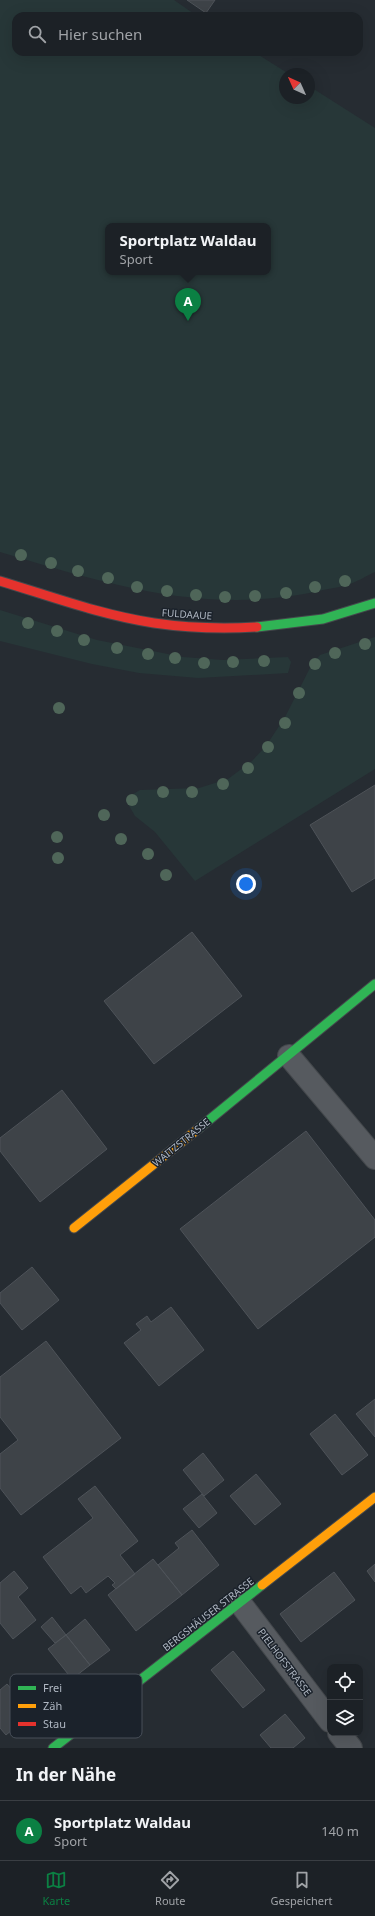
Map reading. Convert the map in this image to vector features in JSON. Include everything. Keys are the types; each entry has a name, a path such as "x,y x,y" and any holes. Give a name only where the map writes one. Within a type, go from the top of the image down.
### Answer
{"street":[{"name":"FULDAAUE","path":"0,581 94,609 152,623 200,628 262,627 311,621 363,608 375,603"},
{"name":"WAITZSTRASSE","path":"74,1228 289,1056 375,984"},
{"path":"289,1056 375,1158"},
{"name":"BERGSHÄUSER STRASSE","path":"142,1679 375,1497"},
{"name":"PIELHOFSTRASSE","path":"240,1603 327,1717"},
{"path":"341,1736 351,1748"},
{"name":"BERGSHÄUSER STRASSE","path":"53,1748 66,1738"}],"shaded area":[{"path":"0,0 174,0 191,12 12,12 12,56 260,56 279,68 279,104 315,104 315,90 375,128 375,572 343,586 274,598 234,600 194,598 156,593 117,585 0,552"},
{"path":"0,610 97,640 183,657 223,660 288,657 291,662 288,673 198,678 139,673 92,664 0,641"},
{"path":"375,637 375,769 195,881 155,832 135,816 128,804 130,796 140,790 199,788 228,779 252,761 266,746 285,717 311,666 320,655"}],"building":[{"path":"187,0 215,0 207,12"},
{"path":"375,785 375,878 352,892 310,825"},
{"path":"192,932 242,996 154,1064 104,1001"},
{"path":"62,1090 107,1149 40,1202 0,1151 0,1138"},
{"path":"306,1131 375,1220 375,1237 258,1329 180,1229"},
{"path":"32,1267 59,1300 22,1330 0,1303 0,1293"},
{"path":"171,1307 204,1350 159,1386 124,1343 141,1330 136,1324 147,1316 151,1322"},
{"path":"46,1341 121,1438 21,1515 0,1488 0,1454 18,1440 0,1417 0,1377"},
{"path":"375,1399 375,1437 356,1414"},
{"path":"335,1414 368,1455 342,1475 310,1434"},
{"path":"203,1453 224,1480 204,1496 183,1470"},
{"path":"256,1474 281,1504 255,1525 230,1496"},
{"path":"95,1486 138,1541 120,1555 135,1574 116,1589 112,1585 115,1583 108,1576 86,1593 81,1586 71,1594 43,1557 93,1518 78,1499"},
{"path":"202,1494 217,1513 199,1528 183,1509"},
{"path":"192,1530 219,1565 182,1595 158,1565 179,1548 175,1543"},
{"path":"153,1559 182,1595 136,1631 108,1595"},
{"path":"375,1564 375,1582 367,1571"},
{"path":"14,1571 28,1588 18,1597 36,1620 13,1639 0,1623 0,1583"},
{"path":"334,1572 355,1600 301,1642 280,1614"},
{"path":"52,1617 66,1635 55,1643 41,1627"},
{"path":"85,1619 110,1650 90,1665 66,1635"},
{"path":"66,1635 90,1665 78,1674 68,1674 48,1649"},
{"path":"233,1651 265,1690 243,1708 211,1670"},
{"path":"7,1684 10,1687 10,1732 6,1735 0,1728 0,1690"},
{"path":"285,1714 305,1738 293,1748 271,1748 260,1735"}],"traffic: fast":[{"path":"257,627 323,619 375,603"},
{"path":"198,1129 375,984"},
{"path":"142,1679 262,1585"},
{"path":"53,1748 66,1738"}],"traffic: slow":[{"path":"74,1228 198,1129"},
{"path":"262,1585 375,1497"}],"traffic: jam":[{"path":"0,581 76,605 134,620 193,627 257,627"}],"place":[{"name":"Sportplatz Waldau","path":"188,321"}]}
